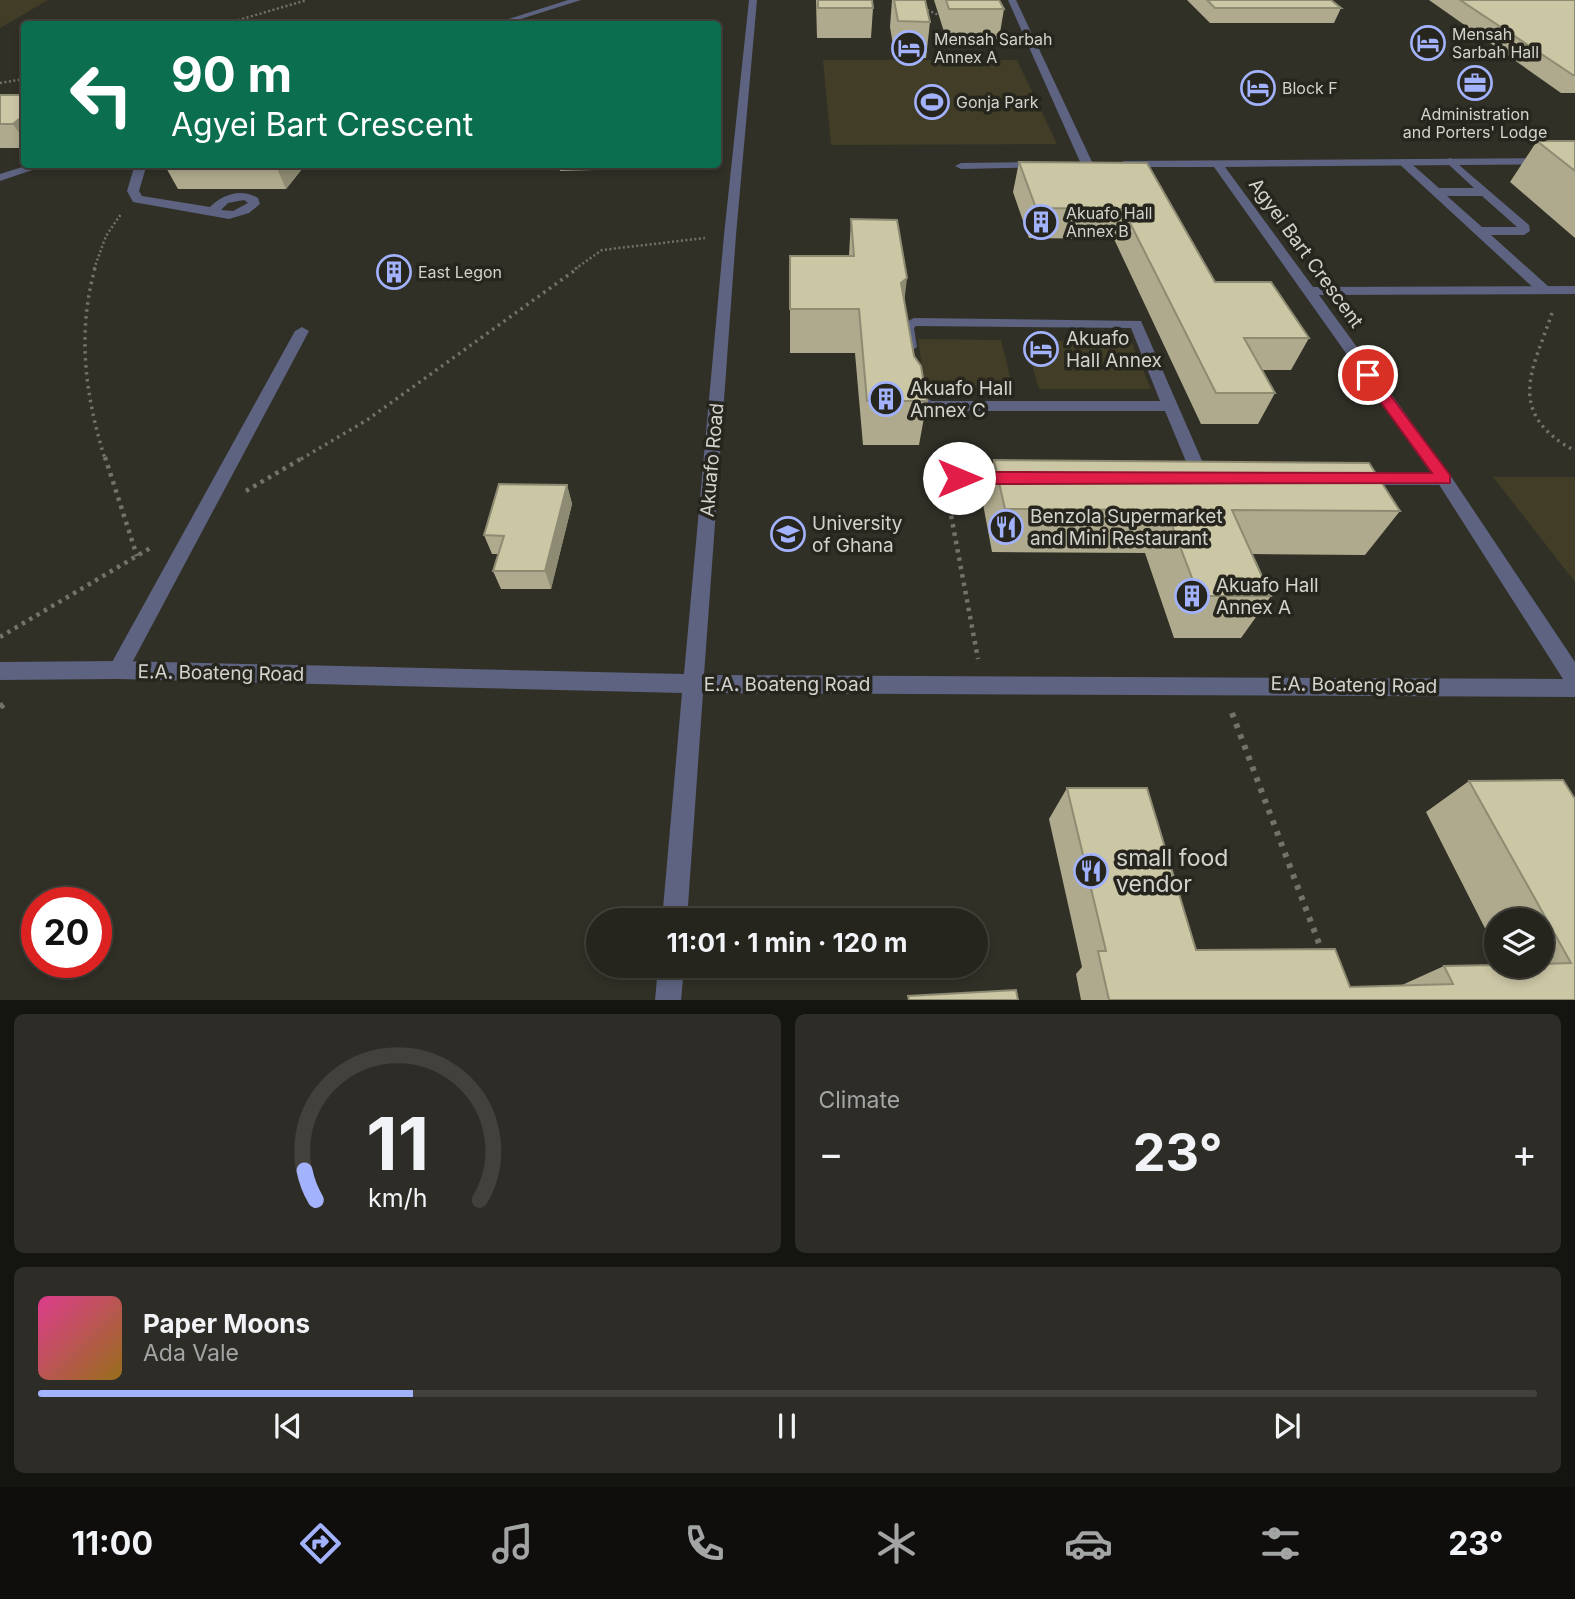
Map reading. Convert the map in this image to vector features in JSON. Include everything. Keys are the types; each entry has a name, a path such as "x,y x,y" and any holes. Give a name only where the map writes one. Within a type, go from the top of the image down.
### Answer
{"street":[{"path":"507,21 578,0"},
{"name":"Akuafo Road","path":"675,908 730,235 753,0"},
{"path":"1012,0 1087,164"},
{"path":"1402,161 1544,290"},
{"path":"1451,161 1525,230 1479,232"},
{"path":"1112,164 1575,161"},
{"name":"Agyei Bart Crescent","path":"1216,162 1444,479 1575,680"},
{"path":"961,166 1059,164"},
{"path":"1073,164 1100,164"},
{"path":"0,178 32,168"},
{"path":"140,168 133,191 137,199 213,211"},
{"path":"1436,192 1484,192"},
{"path":"1307,291 1575,290"},
{"path":"1170,406 928,406 918,400 906,326 915,322 1136,324 1201,479"},
{"path":"118,670 302,331"},
{"path":"959,478 1026,478"},
{"path":"1336,479 1444,479"},
{"name":"E.A. Boateng Road","path":"0,671 118,670 695,684 1222,684 1575,688"},
{"path":"668,1000 670,978"}],"path":[{"path":"235,21 307,0"},
{"path":"919,0 923,8 944,17"},
{"path":"0,83 21,80"},
{"path":"137,199 110,225 88,283 83,334 87,394 137,556"},
{"path":"0,637 367,420 602,250 730,235"},
{"path":"1544,290 1552,314 1530,366 1527,398 1552,439 1575,451"},
{"path":"959,478 946,484 946,492 982,684"},
{"path":"1222,684 1326,962"}],"shaded area":[{"path":"0,0 48,0 0,28"},
{"name":"Gonja Park","path":"823,60 1017,60 1057,144 831,145"},
{"path":"918,339 1001,340 1013,388 925,387"},
{"path":"1025,341 1131,341 1151,389 1039,389"},
{"path":"1493,477 1575,477 1575,582"}],"building":[{"path":"818,0 872,0 873,8 818,8"},
{"path":"894,0 925,0 930,22 898,21"},
{"path":"946,0 999,0 1004,9 949,9"},
{"path":"1207,0 1331,0 1341,8 1215,8"},
{"path":"1460,0 1575,0 1575,75 1573,75"},
{"path":"0,95 21,95 21,117 13,124 0,124"},
{"path":"1537,141 1575,141 1575,171"},
{"path":"1019,162 1147,163 1215,282 1271,282 1309,338 1244,338 1275,393 1216,393 1123,209 1036,208"},
{"path":"851,219 897,220 907,278 901,283 914,356 921,366 927,401 867,401 859,309 790,309 790,256 854,256"},
{"path":"994,460 1369,463 1400,511 1232,510 1271,596 1199,596 1166,510 1005,509"},
{"path":"499,484 567,485 545,571 493,571 504,536 484,535"},
{"path":"1563,780 1575,799 1575,1000 1109,1000 1098,951 1106,951 1067,788 1147,788 1196,950 1335,949 1350,987 1453,984 1444,966 1484,965 1484,978 1554,978 1554,964 1571,963 1554,933 1554,908 1540,908 1469,781"},
{"path":"1016,990 1018,1000 909,1000 908,996"}],"place":[{"name":"Mensah Sarbah Hall","path":"1428,43"},
{"name":"Mensah Sarbah Annex A","path":"909,48"},
{"name":"Administration and Porters' Lodge","path":"1475,83"},
{"name":"Block F","path":"1258,88"},
{"name":"Gonja Park","path":"932,102"},
{"name":"Akuafo Hall Annex B","path":"1041,222"},
{"name":"East Legon","path":"394,272"},
{"name":"Akuafo Hall Annex","path":"1041,349"},
{"name":"Akuafo Hall Annex C","path":"886,399"},
{"name":"Benzola Supermarket and Mini Restaurant","path":"1006,527"},
{"name":"University of Ghana","path":"788,534"},
{"name":"Akuafo Hall Annex A","path":"1192,596"},
{"name":"small food vendor","path":"1091,871"}],"route":[{"path":"959,478 1444,479 1368,375"}]}
